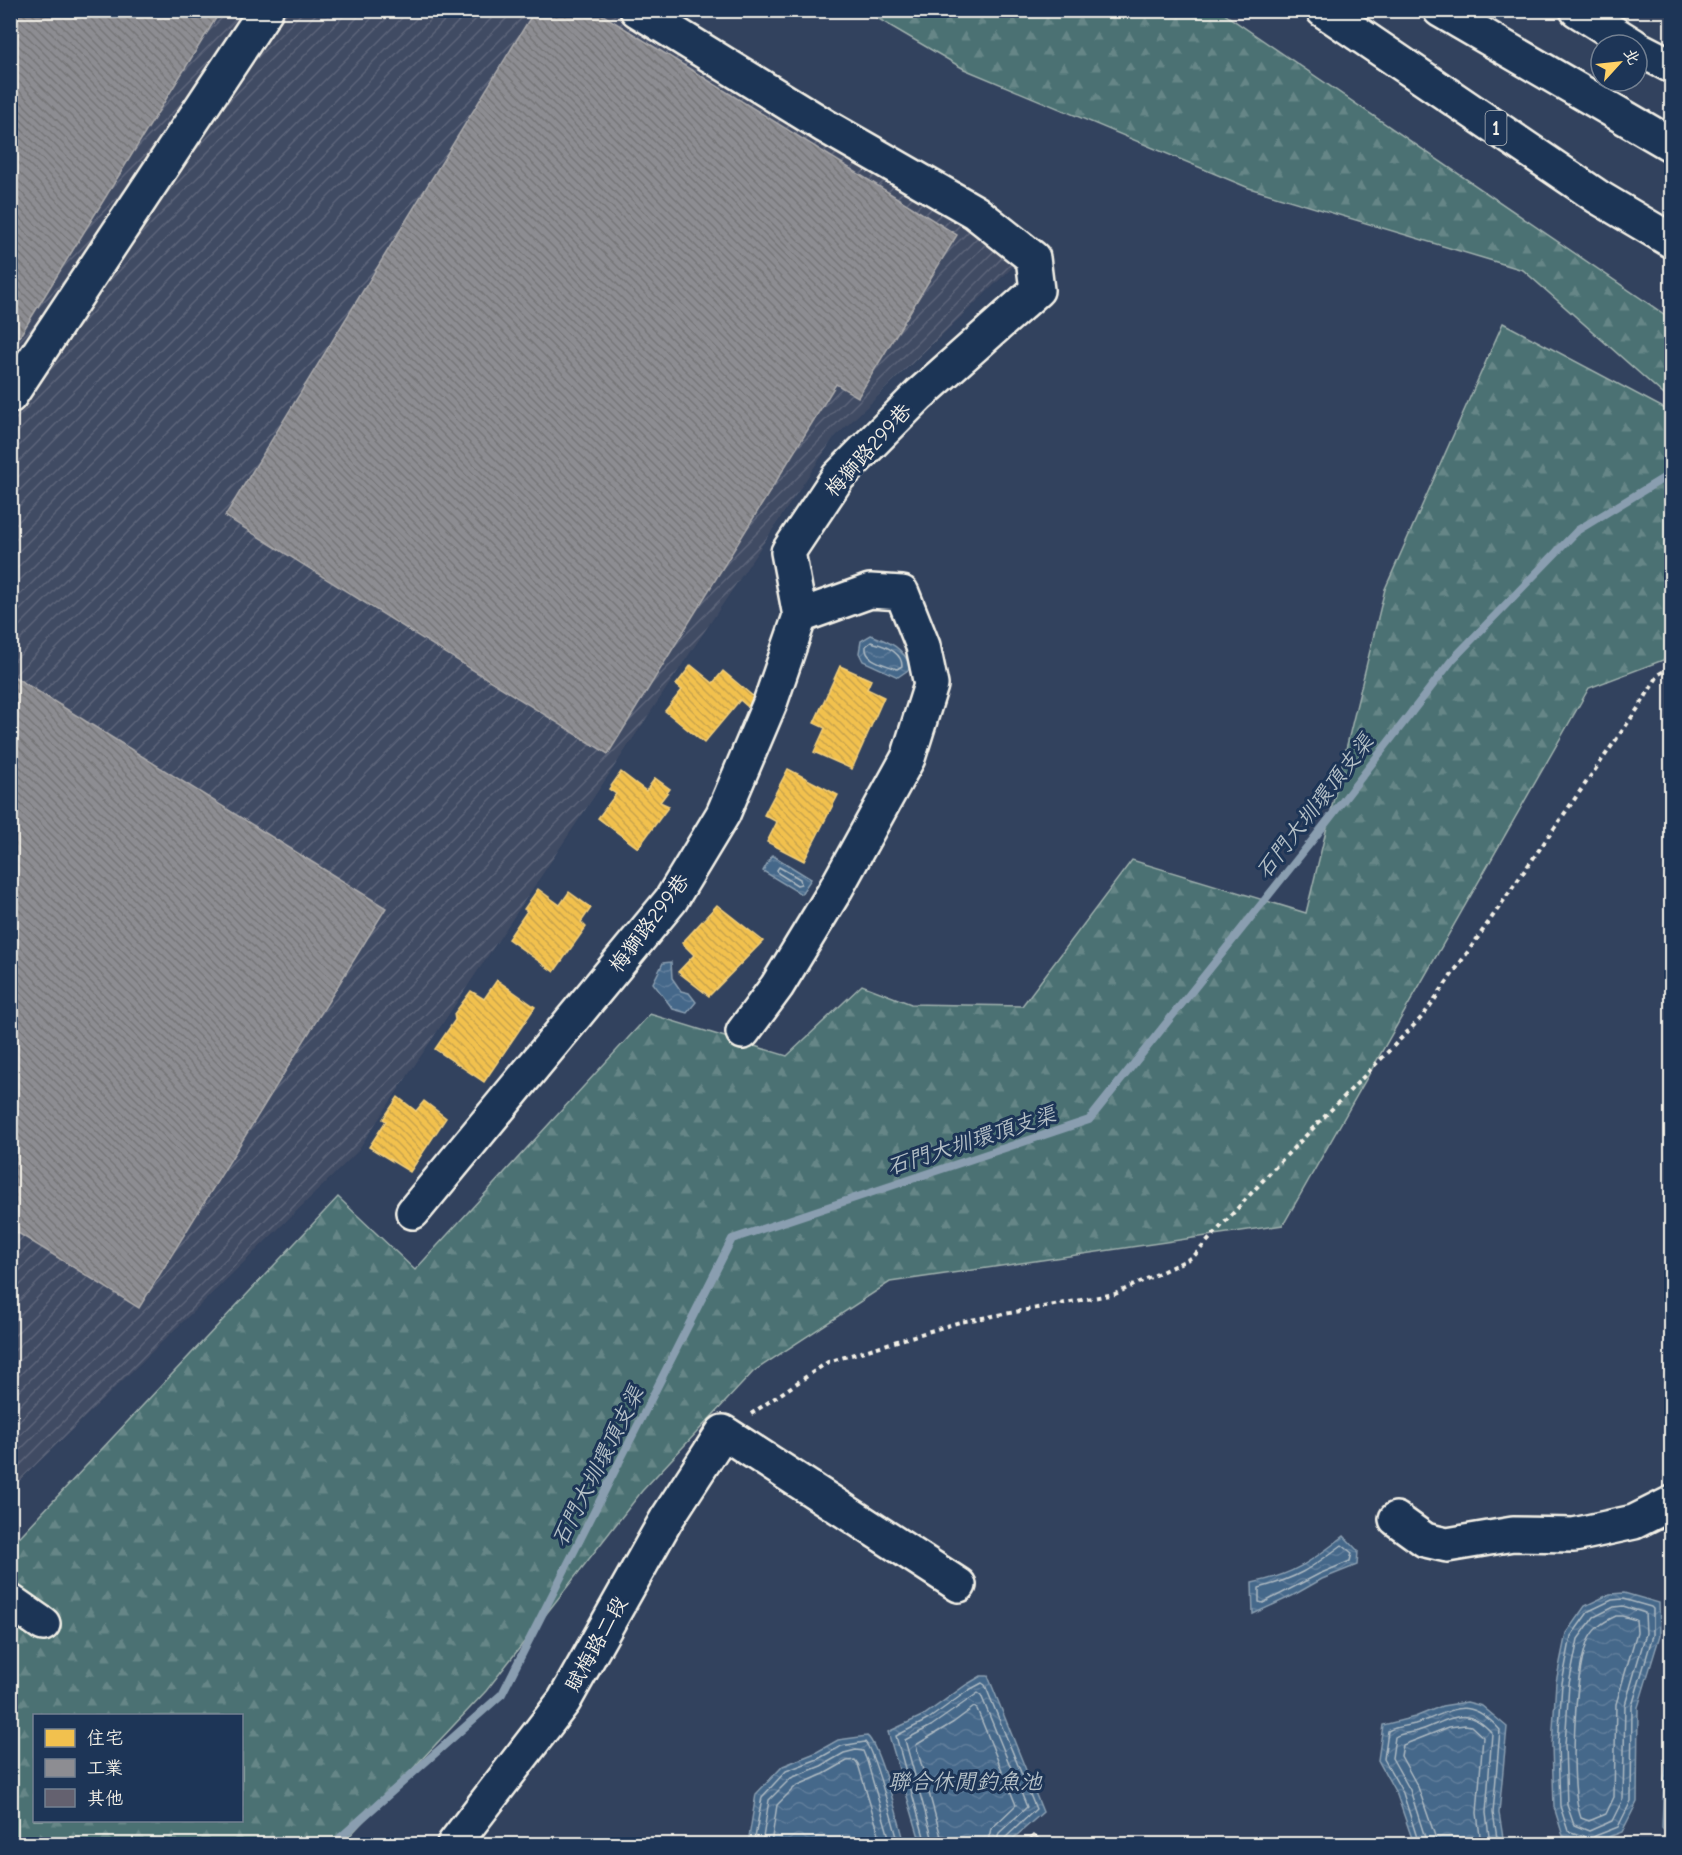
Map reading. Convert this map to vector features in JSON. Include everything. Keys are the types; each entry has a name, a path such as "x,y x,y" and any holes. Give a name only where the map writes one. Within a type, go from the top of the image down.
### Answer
{"main road":[{"path":"10,396 266,10"},
{"name":"梅獅路299巷","path":"413,1212 672,900 723,814 770,704 800,616 788,552 838,477 919,395 1037,290 1033,258 975,212 825,126 637,10"},
{"name":"1","path":"1323,10 1598,196 1671,241"},
{"path":"1440,10 1671,145"},
{"path":"1577,10 1614,33"},
{"path":"1649,54 1671,66"},
{"path":"743,1032 777,986 833,894 908,758 931,685 923,646 902,593 870,591 800,616"},
{"path":"723,1432 959,1584"},
{"name":"賦梅路二段","path":"454,1845 564,1701 666,1520 723,1432"},
{"path":"1396,1518 1425,1540 1447,1545 1513,1534 1574,1535 1634,1522 1671,1503"},
{"path":"10,1601 43,1624"}],"path":[{"path":"723,1432 828,1362 960,1322 1114,1294 1193,1257 1278,1164 1423,1016 1641,704 1659,674 1671,667"}],"shaded area":[{"path":"11,11 612,11 1019,261 833,439 356,1153 11,1489"}],"green space":[{"path":"865,11 1220,11 1671,319 1671,401 1523,270 1249,188 964,69"},
{"path":"1503,323 1671,412 1671,657 1589,688 1283,1225 890,1282 754,1371 642,1491 486,1691 342,1844 11,1844 10,1547 338,1197 415,1270 650,1014 787,1056 862,985 911,1004 1022,1006 1132,860 1306,913 1385,589"}],"water":[{"path":"871,635 884,640 900,651 911,668 898,677 863,661 859,653 861,641"},
{"path":"772,855 811,879 801,894 763,871"},
{"path":"671,962 672,978 681,991 689,993 696,1002 687,1013 673,1009 653,983 663,963"},
{"path":"1344,1536 1358,1551 1357,1565 1322,1579 1253,1614 1252,1583 1279,1576 1301,1566"},
{"path":"1624,1593 1659,1603 1660,1635 1638,1707 1637,1802 1622,1832 1591,1844 1563,1836 1554,1807 1552,1745 1556,1682 1566,1633 1585,1606 1610,1594"},
{"name":"聯合休閒釣魚池","path":"981,1676 988,1676 1043,1812 1007,1844 921,1844 888,1732 924,1715"},
{"path":"1467,1702 1482,1706 1507,1727 1499,1813 1504,1844 1414,1844 1397,1795 1378,1760 1383,1725 1415,1717 1442,1706"},
{"path":"1671,1731 1671,1838 1662,1828 1664,1780"},
{"name":"聯合休閒釣魚池","path":"867,1736 872,1742 883,1769 905,1844 748,1844 756,1794 783,1766 815,1753 838,1740"}],"building: 住宅":[{"path":"691,665 713,683 723,671 755,698 748,707 740,700 704,743 665,711 682,690 676,685"},
{"path":"840,666 871,680 867,689 884,697 852,769 814,752 825,728 814,723"},
{"path":"788,769 838,795 804,861 767,842 777,822 764,815"},
{"path":"621,772 646,791 655,778 670,789 660,802 669,806 638,848 598,818 616,794 609,789"},
{"path":"538,889 560,905 569,892 591,908 581,922 586,927 554,972 508,939 527,911 524,909"},
{"path":"717,905 763,941 709,996 678,972 694,955 682,943"},
{"path":"497,980 535,1007 484,1082 435,1049 455,1020 454,1014 471,991 484,999"},
{"path":"398,1097 416,1111 424,1101 446,1118 410,1172 369,1147 386,1121 383,1119"}],"building: 工業":[{"path":"10,10 221,10 10,352"},
{"path":"535,10 595,10 957,235 858,397 836,384 608,754 225,516"},
{"path":"10,674 386,908 139,1308 10,1228"}],"building: 其他":[{"path":"1034,1835 1046,1844 1025,1844"}],"waterway":[{"name":"石門大圳環頂支渠","path":"333,1844 502,1694 732,1239 1089,1120 1315,837 1452,660 1578,530 1672,473"}]}
